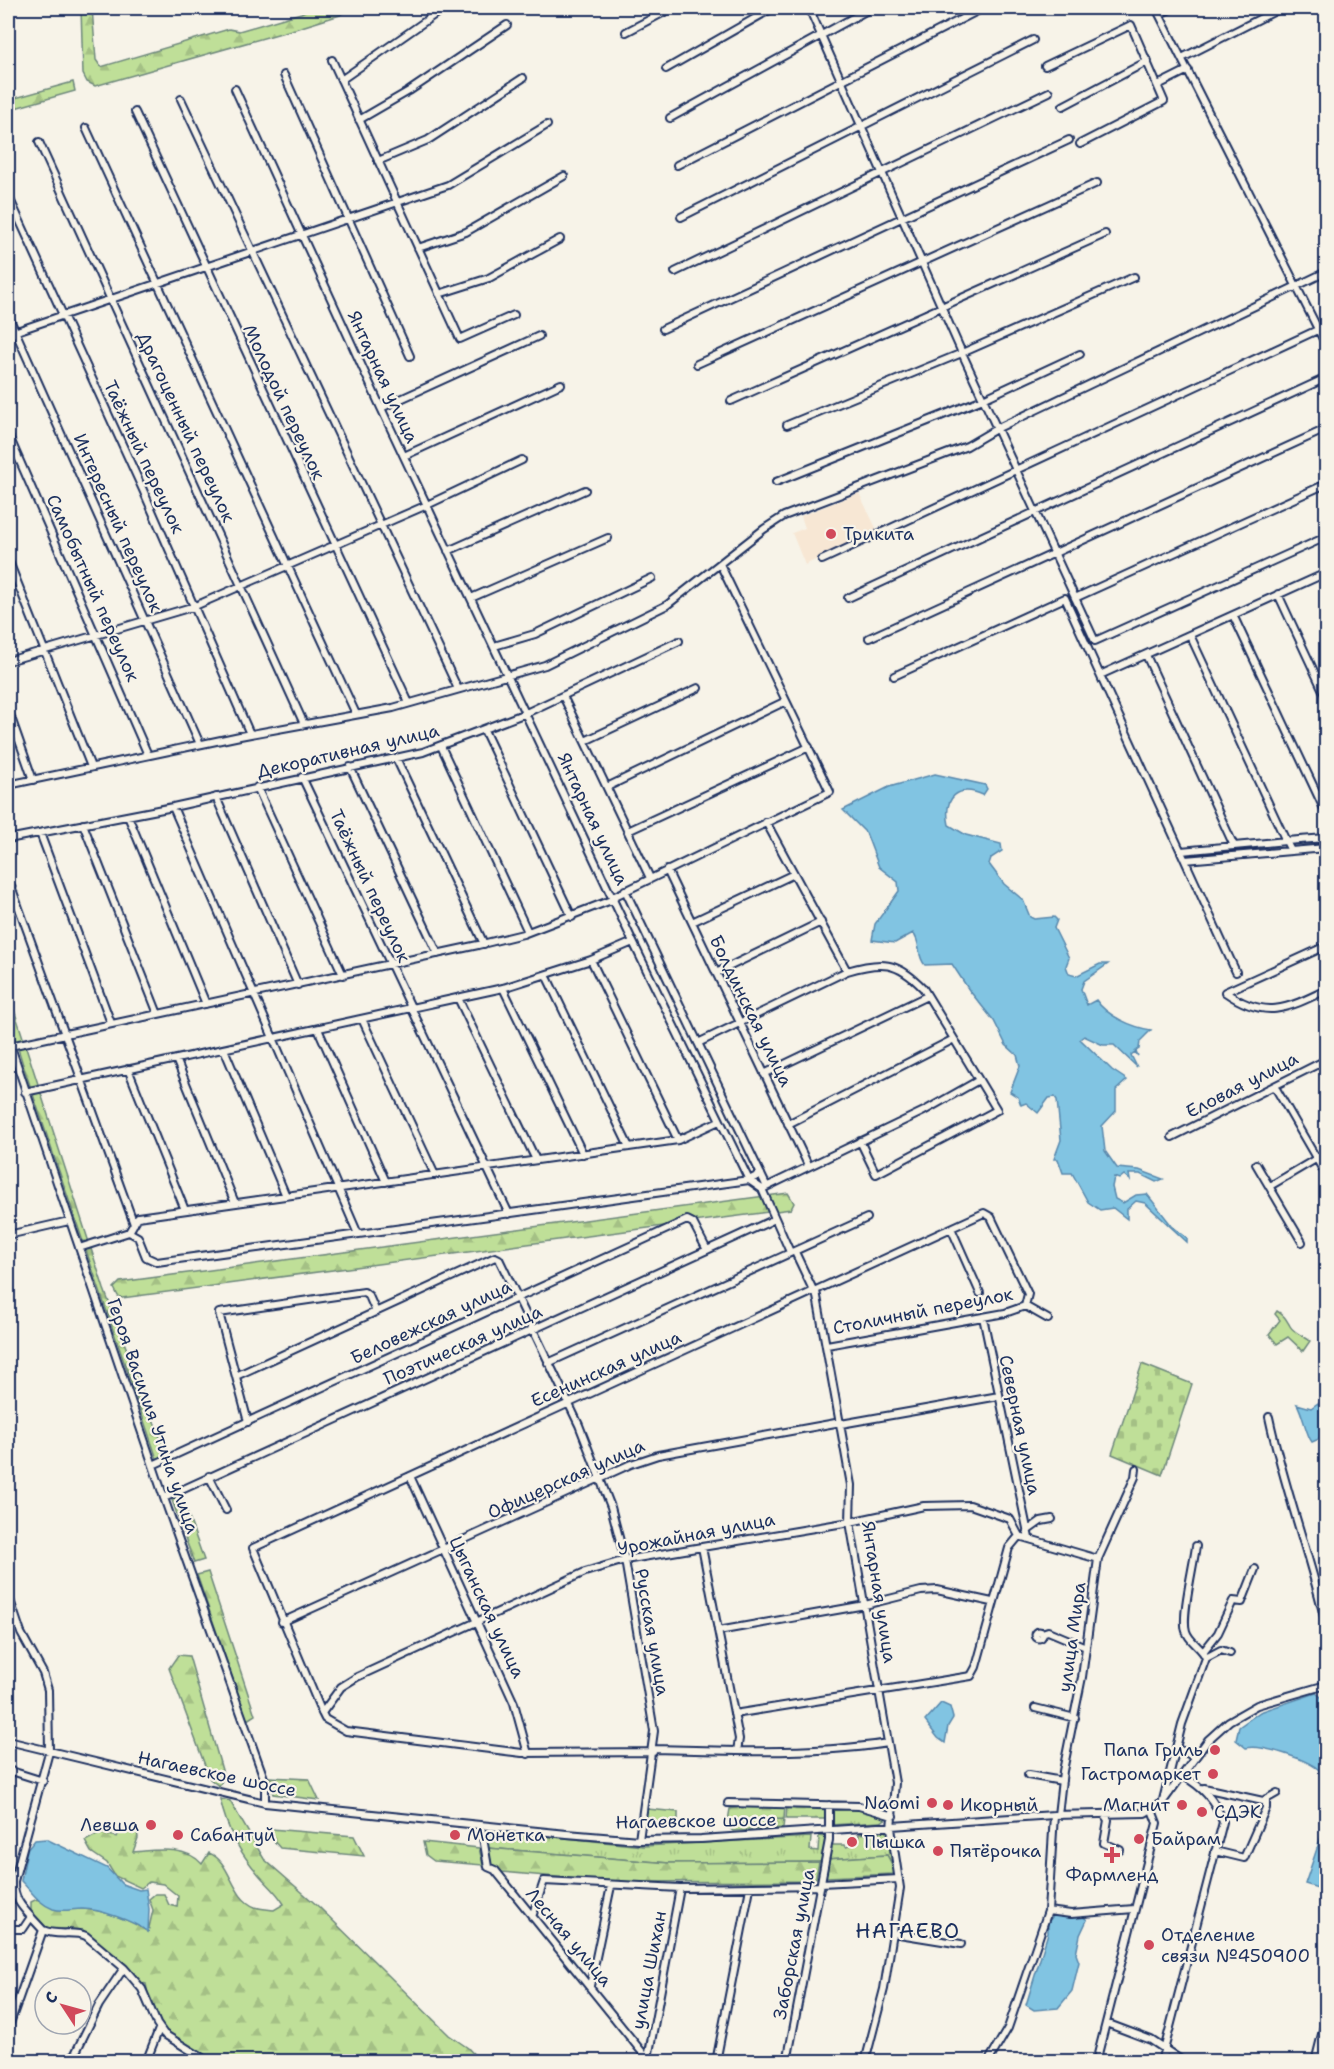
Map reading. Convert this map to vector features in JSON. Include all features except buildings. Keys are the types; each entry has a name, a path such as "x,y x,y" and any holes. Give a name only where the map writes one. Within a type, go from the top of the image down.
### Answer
{"street":[{"path":"341,80 444,8"},
{"path":"626,32 672,8"},
{"path":"666,69 773,8"},
{"path":"809,8 996,429 1095,642 1326,537"},
{"path":"670,118 871,8"},
{"path":"676,165 840,79 983,8"},
{"path":"1173,8 1158,11 1326,345"},
{"path":"1182,58 1281,8"},
{"path":"359,120 409,91 507,25"},
{"path":"1045,66 1131,25 1148,61 1164,101 1080,144"},
{"path":"681,217 1033,40"},
{"path":"332,60 460,339 514,315"},
{"path":"1063,106 1148,61"},
{"path":"1158,85 1188,70"},
{"path":"284,75 410,356"},
{"path":"378,161 428,140 523,78"},
{"name":"Янтарная улица","path":"235,89 448,551 719,1122 749,1180"},
{"path":"675,272 1049,92"},
{"path":"181,99 458,690"},
{"name":"Молодой переулок","path":"135,112 409,703"},
{"path":"8,334 448,184 547,125"},
{"path":"87,128 356,714"},
{"path":"663,329 1069,140"},
{"name":"Драгоценный переулок","path":"39,142 304,724"},
{"path":"418,249 466,232 564,176"},
{"path":"697,364 1097,183"},
{"name":"Таёжный переулок","path":"8,195 195,606 250,734"},
{"path":"731,401 1105,234"},
{"path":"439,294 489,278 560,239"},
{"path":"8,785 409,703 545,666 667,605 784,516 967,446 996,429 1326,273"},
{"path":"787,425 962,353 1134,277"},
{"name":"Интересный переулок","path":"8,315 200,744"},
{"path":"822,560 1326,326"},
{"path":"381,408 538,336"},
{"path":"776,482 983,399 1080,354"},
{"path":"848,598 1326,378"},
{"path":"404,456 561,384"},
{"path":"869,638 1326,429"},
{"name":"Самобытный переулок","path":"8,434 148,755"},
{"path":"8,661 195,606 427,505 522,460"},
{"path":"1075,598 1326,484"},
{"path":"448,551 585,490"},
{"path":"471,598 608,538"},
{"path":"8,559 92,767"},
{"path":"10,1046 390,965 528,932 572,917 614,898 625,890 830,792 720,564"},
{"path":"1100,675 1326,573"},
{"path":"494,646 535,634 652,578"},
{"path":"1278,594 1326,697"},
{"path":"894,676 1065,598 1236,972"},
{"path":"1233,615 1326,813"},
{"path":"1190,635 1290,851"},
{"name":"Декоративная улица","path":"8,839 173,807 441,746 526,713 679,641"},
{"path":"1146,655 1234,846"},
{"path":"585,741 698,688"},
{"path":"563,696 651,878"},
{"path":"607,786 786,700"},
{"path":"8,709 33,780"},
{"path":"484,730 572,917"},
{"path":"441,746 528,932"},
{"path":"628,831 809,747"},
{"path":"396,758 484,944"},
{"path":"350,767 438,954"},
{"name":"Таёжный переулок","path":"302,777 508,1214"},
{"path":"257,787 343,975"},
{"path":"216,797 298,985"},
{"path":"173,807 358,1234"},
{"path":"128,816 206,1004"},
{"path":"766,822 847,971"},
{"path":"83,824 158,1014"},
{"path":"40,833 111,1023"},
{"path":"1181,851 1326,838"},
{"path":"1185,860 1326,848"},
{"name":"Болдинская улица","path":"667,870 808,1166"},
{"path":"692,922 794,874"},
{"path":"8,878 134,1224"},
{"name":"Янтарная улица","path":"625,890 761,1174 775,1219 815,1291 841,1423 851,1485 850,1522 895,1783 891,1828 899,1879 884,1989 865,2061"},
{"path":"716,973 821,922"},
{"path":"25,1092 503,988 591,960 633,942"},
{"path":"1326,946 1225,992 1241,1004 1263,1010 1287,1008 1326,990"},
{"path":"591,960 678,1140"},
{"path":"698,1042 847,971 871,964 894,965 912,977 927,996 997,1110 876,1174 860,1141"},
{"path":"546,975 628,1147"},
{"path":"503,988 583,1154"},
{"path":"764,1074 927,996"},
{"path":"458,998 536,1160"},
{"path":"363,1019 435,1175"},
{"path":"318,1029 386,1182"},
{"name":"Героя Василия Утина улица","path":"8,1038 164,1497 265,1781 265,1803"},
{"path":"788,1124 954,1039"},
{"path":"224,1049 286,1196"},
{"path":"176,1059 235,1203"},
{"name":"Еловая улица","path":"1172,1137 1326,1060"},
{"path":"128,1070 184,1210"},
{"path":"749,1180 764,1187 979,1080"},
{"path":"1275,1087 1326,1175"},
{"path":"79,1248 129,1232 138,1217 678,1140 719,1122"},
{"path":"1270,1186 1326,1153"},
{"path":"1256,1164 1302,1242"},
{"path":"129,1232 138,1237 146,1257 157,1262 749,1180 761,1174"},
{"name":"Есенинская улица","path":"282,1622 253,1548 951,1228 987,1214 1028,1294 1025,1306"},
{"path":"548,1363 867,1218"},
{"name":"Поэтическая улица","path":"164,1497 775,1219"},
{"name":"Беловежская улица","path":"153,1465 687,1220 693,1223 707,1250"},
{"path":"8,1235 69,1221"},
{"path":"951,1228 980,1293"},
{"name":"Русская улица","path":"375,1312 495,1257 499,1259 600,1479 611,1507 625,1560 654,1731 639,1840"},
{"path":"236,1376 375,1312 369,1296 364,1292 221,1311 218,1315 248,1422"},
{"path":"1025,1306 1048,1319"},
{"name":"Столичный переулок","path":"826,1345 983,1317 1021,1309 1025,1306"},
{"name":"Северная улица","path":"983,1317 1029,1538"},
{"name":"Офицерская улица","path":"282,1622 658,1455 999,1396"},
{"path":"1269,1417 1279,1461 1314,1572 1326,1625"},
{"name":"улица Мира","path":"988,2061 1008,2028 1047,1911 1056,1815 1075,1718 1098,1559 1135,1477 1136,1469"},
{"path":"209,1476 226,1510"},
{"name":"Цыганская улица","path":"410,1476 514,1702 528,1754"},
{"name":"Урожайная улица","path":"322,1713 340,1687 585,1572 625,1560 850,1522 924,1506 970,1505 1010,1519 1019,1536"},
{"path":"1027,1531 1041,1521 1052,1519"},
{"path":"734,1714 970,1676 976,1667 992,1602 1009,1548 1019,1536 1098,1559"},
{"path":"1196,1546 1185,1624 1189,1638 1205,1655"},
{"path":"702,1547 734,1714 738,1744 736,1751"},
{"path":"1162,1803 1176,1748 1205,1655 1233,1601 1242,1602 1255,1569"},
{"path":"718,1631 865,1605 921,1591 937,1590 992,1602"},
{"path":"8,1594 21,1633 43,1673 48,1690 49,1752 44,1781 14,1881 14,1891 19,1904 43,1930 51,1934 83,1934 124,1968 142,1989 159,2029 209,2061"},
{"path":"282,1622 322,1713 336,1726 362,1734 528,1754 653,1750 778,1753 846,1749 888,1743"},
{"path":"1042,1633 1048,1631 1086,1647"},
{"path":"1205,1655 1221,1650 1230,1653"},
{"path":"1096,2061 1157,1823 1152,1810 1162,1803 1195,1757 1218,1730 1243,1711 1326,1685"},
{"path":"1035,1708 1075,1718"},
{"name":"Нагаевское шоссе","path":"8,1741 24,1747 265,1803 639,1840 828,1832 1152,1810"},
{"path":"1176,1748 1195,1757"},
{"path":"8,1770 44,1781"},
{"path":"1028,1775 1062,1781"},
{"path":"1182,1775 1204,1788 1266,1799 1277,1793"},
{"path":"1161,2061 1223,1822 1219,1809 1204,1788"},
{"path":"1215,1851 1244,1858 1266,1808 1266,1799"},
{"path":"728,1803 867,1807 886,1816 893,1816"},
{"name":"Заборская улица","path":"787,2061 829,1840 830,1806"},
{"path":"1104,1814 1108,1820 1104,1843 1120,1850"},
{"name":"Лесная улица","path":"481,1826 488,1867 495,1870 649,2060"},
{"path":"532,1917 544,1881 680,1888 750,1887 899,1879"},
{"path":"590,1986 610,1886"},
{"path":"716,2061 750,1887"},
{"name":"улица Шихан","path":"649,2060 680,1888"},
{"path":"1047,1911 1071,1914 1134,1909"},
{"path":"8,1929 23,1929 30,1917"},
{"path":"8,2029 43,1930"},
{"path":"893,1933 961,1944"},
{"path":"71,2061 99,2005 124,1968"},
{"path":"1315,2061 1326,2018"},
{"path":"1106,2023 1151,2040 1184,2061"},
{"path":"146,2061 159,2029"}],"shaded area":[{"path":"859,493 877,530 805,565 792,533 805,528 801,516"}],"green space":[{"path":"81,8 92,8 96,60 101,67 229,29 239,31 311,8 350,8 340,15 295,29 95,86 87,82 83,74"},
{"path":"73,82 75,91 8,110 8,100"},
{"path":"8,991 104,1289 167,1456 157,1459 24,1068 8,1015"},
{"path":"788,1193 794,1203 791,1209 122,1298 118,1296 114,1288 120,1282"},
{"path":"1277,1311 1284,1316 1294,1331 1310,1341 1303,1351 1288,1337 1277,1344 1269,1334 1280,1320 1275,1314"},
{"path":"1142,1364 1192,1384 1162,1475 1112,1454"},
{"path":"181,1496 204,1560 194,1563 172,1500"},
{"path":"208,1572 255,1715 247,1720 197,1575"},
{"path":"178,1655 189,1656 224,1777 219,1786 210,1779 169,1668"},
{"path":"269,1777 309,1779 319,1800 273,1794"},
{"path":"220,1799 230,1801 264,1859 319,1907 449,2035 468,2048 480,2061 209,2061 179,2045 154,2025 146,1984 136,1982 124,1962 107,1952 83,1930 47,1928 31,1914 31,1902 37,1899 59,1908 107,1913 148,1932 153,1910 149,1899 155,1894 164,1894 169,1905 177,1907 178,1896 163,1884 149,1882 141,1888 115,1876 107,1863 91,1852 85,1841 100,1833 117,1837 122,1827 137,1828 138,1838 133,1852 179,1851 188,1854 202,1864 209,1853 222,1864 247,1902 257,1908 274,1910 284,1904 240,1849 226,1821"},
{"path":"745,1806 785,1806 784,1819 728,1821 730,1809"},
{"path":"787,1806 826,1807 826,1819 786,1819"},
{"path":"831,1807 859,1808 887,1818 881,1822 830,1825"},
{"path":"647,1809 678,1812 678,1825 644,1824"},
{"path":"784,1819 783,1828 733,1831 728,1827 728,1821"},
{"path":"271,1829 354,1836 364,1856 280,1848 273,1840"},
{"path":"485,1830 643,1846 811,1837 810,1850 818,1851 819,1836 826,1837 822,1861 819,1862 669,1863 488,1848"},
{"path":"887,1831 893,1865 887,1855 827,1859 831,1845 845,1845 846,1847 858,1843 859,1834"},
{"path":"423,1842 479,1848 483,1865 434,1861 426,1855"},
{"path":"488,1848 669,1863 819,1862 816,1878 812,1881 612,1882 502,1872 492,1866"},
{"path":"887,1855 895,1870 893,1874 826,1877 827,1859"}],"water":[{"path":"935,774 985,785 987,789 983,795 966,791 954,795 948,807 949,825 966,835 1001,844 1002,851 991,858 989,864 1004,884 1023,900 1030,917 1034,919 1054,917 1057,920 1054,928 1069,958 1066,966 1069,974 1076,976 1100,964 1108,964 1084,981 1081,989 1087,1005 1096,1000 1120,1020 1151,1030 1140,1041 1139,1049 1136,1051 1138,1056 1135,1052 1131,1055 1137,1067 1114,1045 1103,1045 1084,1036 1080,1039 1112,1070 1127,1080 1116,1090 1116,1111 1102,1126 1105,1151 1117,1168 1139,1170 1163,1179 1156,1182 1140,1174 1129,1174 1130,1180 1124,1175 1119,1179 1114,1177 1112,1187 1115,1199 1123,1203 1136,1195 1147,1194 1172,1226 1187,1238 1187,1242 1145,1203 1136,1201 1127,1209 1127,1219 1113,1208 1100,1210 1088,1202 1072,1173 1063,1173 1058,1159 1054,1159 1061,1140 1057,1100 1055,1097 1049,1098 1038,1113 1026,1103 1021,1105 1018,1097 1010,1092 1020,1066 1017,1055 1006,1045 994,1021 952,964 925,965 913,933 895,943 872,940 875,924 899,891 898,882 879,867 866,833 843,810 889,787"},
{"path":"1318,1403 1322,1416 1321,1431 1319,1439 1312,1442 1297,1404 1311,1408"},
{"path":"1316,1693 1326,1701 1326,1786 1318,1769 1312,1765 1272,1750 1246,1748 1236,1740 1239,1727 1260,1712"},
{"path":"941,1703 950,1707 953,1718 948,1726 945,1743 938,1738 925,1721"},
{"path":"1326,1822 1326,1905 1318,1888 1305,1884"},
{"path":"46,1839 107,1868 122,1884 139,1890 146,1889 149,1909 148,1932 107,1913 82,1909 57,1910 39,1901 21,1881 27,1850 35,1840"},
{"path":"1053,1916 1082,1916 1087,1920 1080,1935 1076,1954 1079,1962 1072,1991 1058,2008 1034,2010 1026,2005 1048,1933 1048,1922"}],"place":[{"name":"Трикита","path":"831,534"},
{"name":"Папа Гриль","path":"1215,1750"},
{"name":"Гастромаркет","path":"1213,1774"},
{"name":"Naomi","path":"932,1803"},
{"name":"Икорный","path":"948,1805"},
{"name":"Магнит","path":"1182,1805"},
{"name":"СДЭК","path":"1202,1812"},
{"name":"Левша","path":"151,1825"},
{"name":"Сабантуй","path":"178,1835"},
{"name":"Монетка","path":"455,1835"},
{"name":"Байрам","path":"1139,1839"},
{"name":"Пышка","path":"852,1842"},
{"name":"Пятёрочка","path":"938,1851"},
{"name":"Фармленд","path":"1112,1855"},
{"name":"Отделение связи №450900","path":"1149,1945"}],"district":[{"name":"НАГАЕВО","path":"908,1931"}]}
